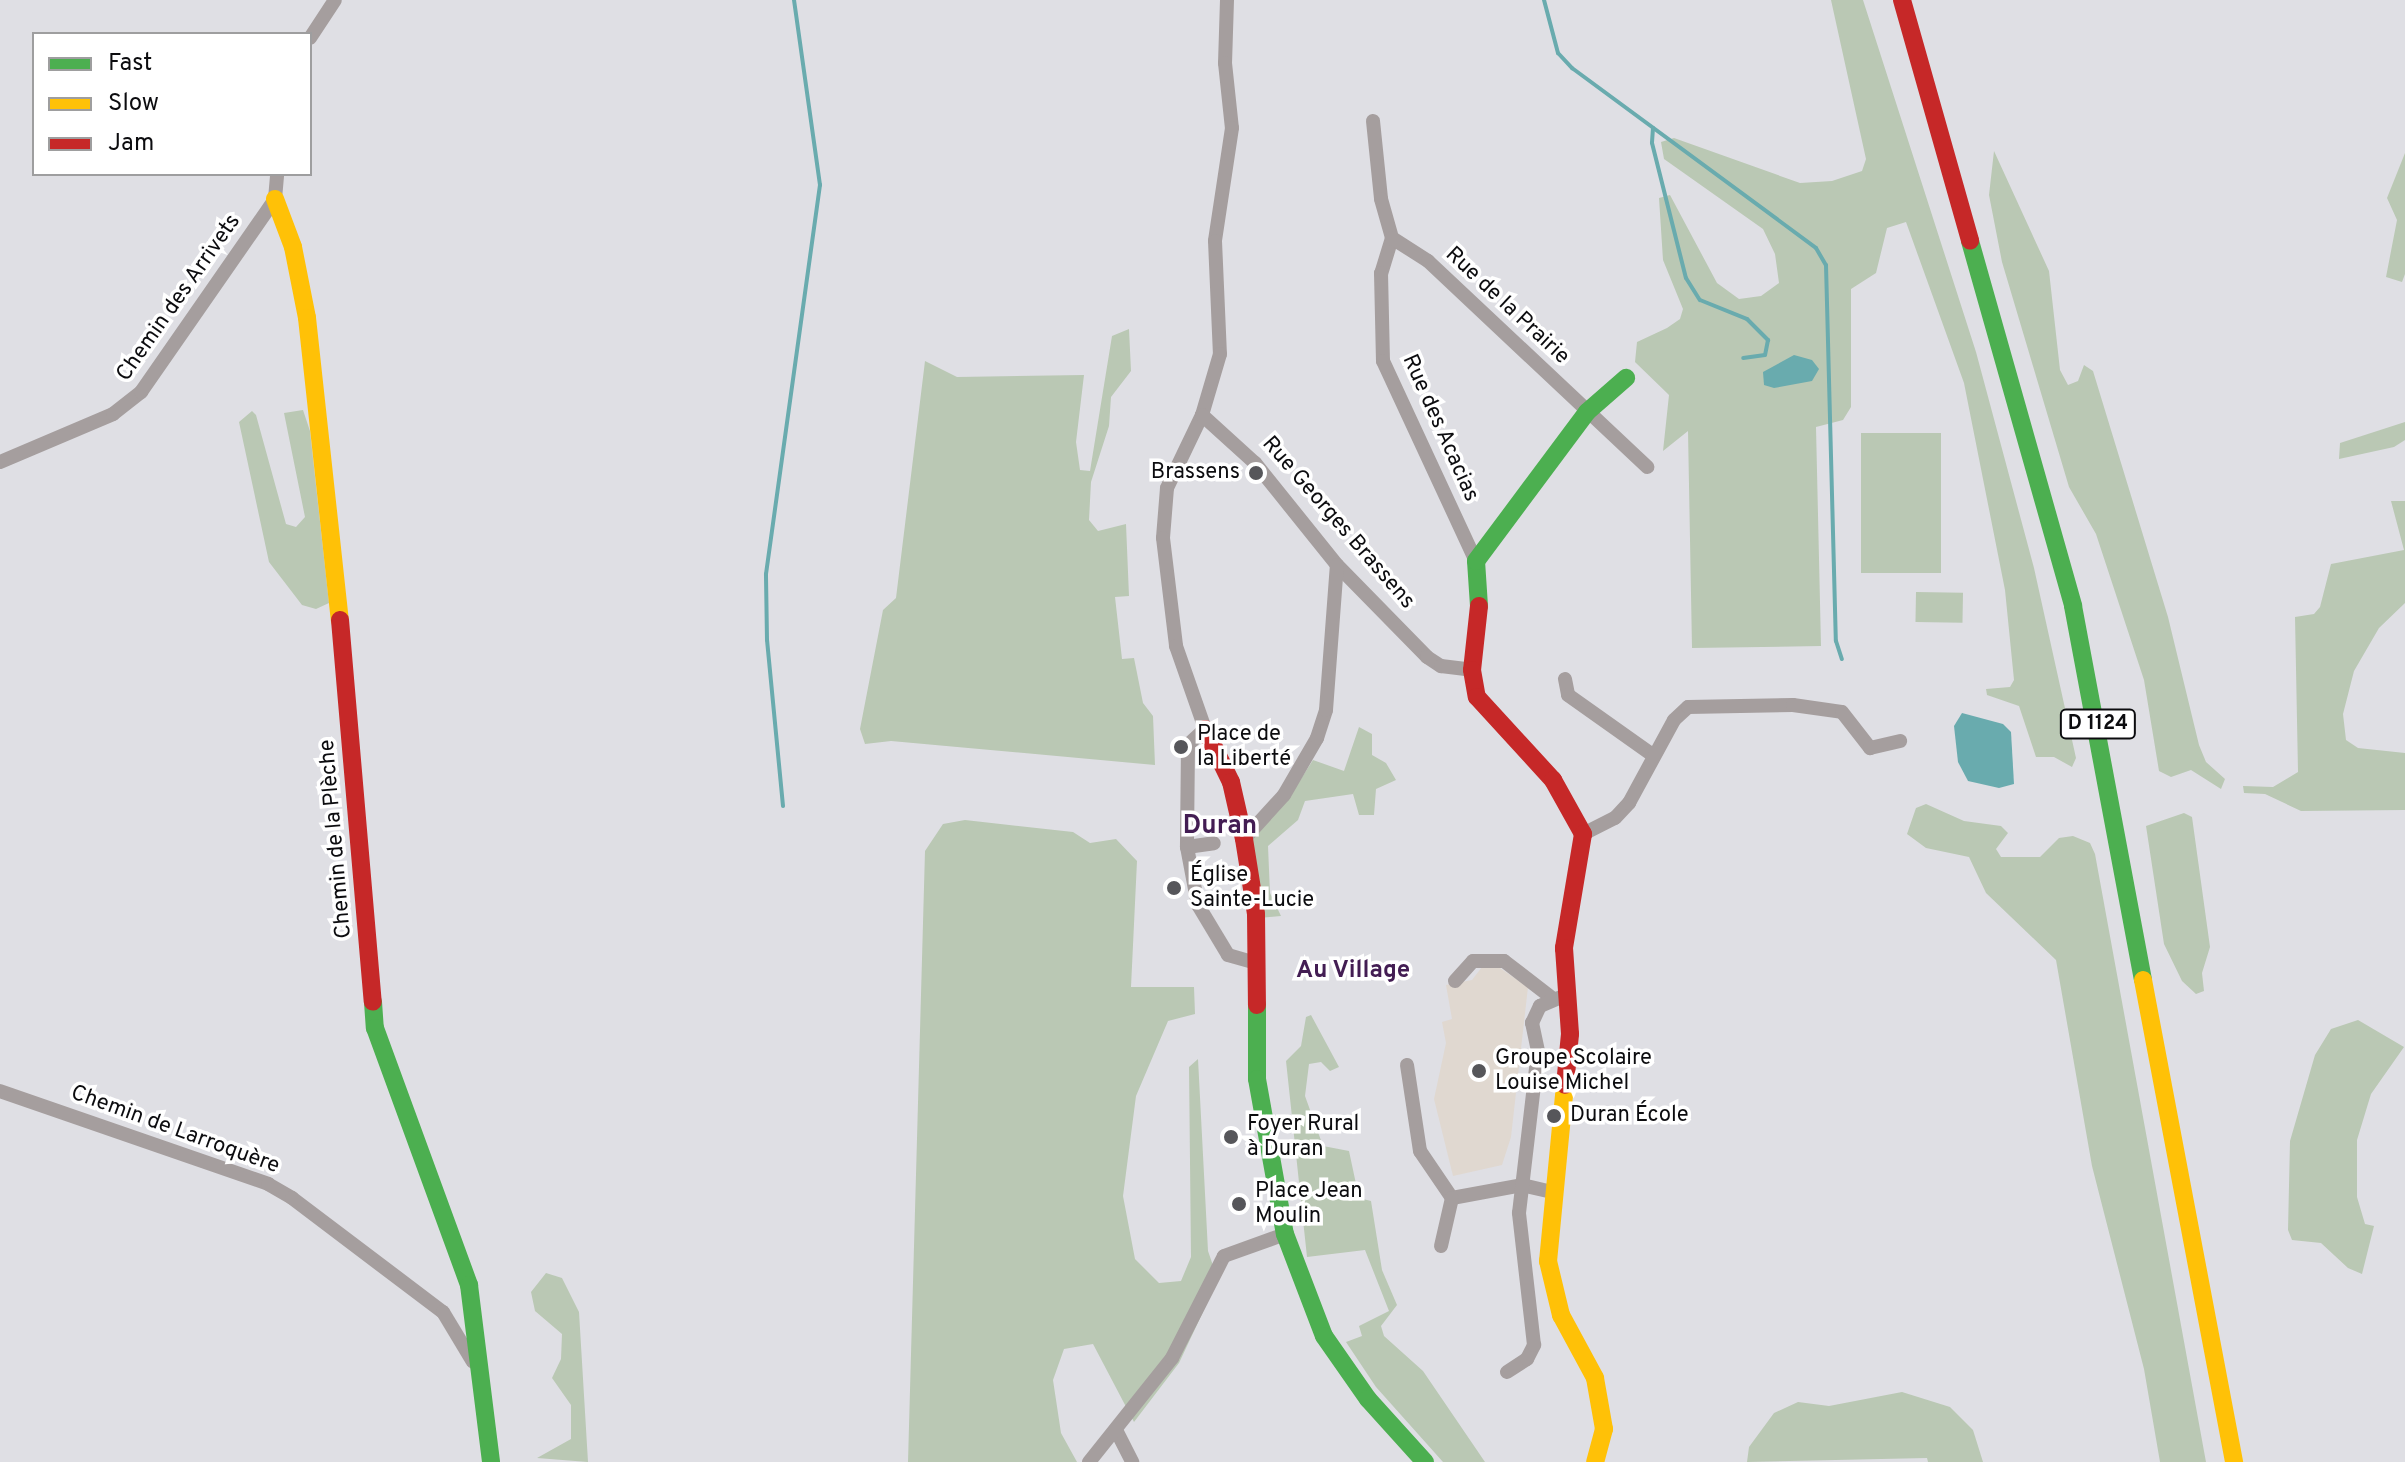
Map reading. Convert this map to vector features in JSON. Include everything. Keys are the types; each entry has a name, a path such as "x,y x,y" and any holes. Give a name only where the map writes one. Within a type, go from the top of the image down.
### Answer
{"main road":[{"name":"D 1124","path":"1902,0 2073,606 2234,1462"},
{"name":"Chemin de la Plèche","path":"275,199 293,247 307,318 334,555 375,1028 458,1247 486,1396 491,1462"},
{"path":"1595,1462 1604,1429 1595,1378 1552,1290 1553,1192 1570,1034 1560,996 1566,917 1583,834 1553,780 1477,697 1472,670 1479,641 1476,561 1587,412 1626,378"},
{"path":"1205,729 1231,782 1256,914 1252,962 1261,1118 1285,1234 1324,1336 1368,1399 1425,1462"}],"street":[{"path":"312,35 335,0"},
{"path":"1227,0 1225,63 1232,128 1215,241 1220,354 1202,415 1167,488 1163,538 1178,653 1205,729 1188,745 1187,847 1198,905 1215,939 1234,959 1252,962"},
{"path":"1373,121 1381,199 1392,238"},
{"path":"275,199 277,176"},
{"name":"Chemin des Arrivets","path":"0,462 129,404 275,199"},
{"name":"Rue de la Prairie","path":"1392,238 1428,261 1647,467"},
{"name":"Rue des Acacias","path":"1392,238 1381,273 1383,361 1476,561"},
{"name":"Rue Georges Brassens","path":"1202,415 1255,463 1337,565 1427,657 1441,666 1472,670"},
{"path":"1244,839 1284,795 1317,738 1326,710 1337,565"},
{"path":"1565,679 1568,695 1654,756"},
{"path":"1583,834 1621,813 1674,720 1694,707 1793,705 1842,712 1870,748 1900,741"},
{"path":"1187,847 1214,843"},
{"path":"1455,981 1473,961 1504,961 1560,996"},
{"path":"1507,1372 1527,1359 1534,1345 1521,1256 1522,1185 1538,1051 1532,1023 1540,1006 1560,996"},
{"path":"1407,1065 1420,1151 1452,1198 1441,1246"},
{"name":"Chemin de Larroquère","path":"0,1091 268,1184 292,1198 443,1312 466,1346 486,1396"},
{"path":"1452,1198 1522,1185 1553,1192"},
{"path":"1089,1462 1172,1358 1224,1256 1285,1234"},
{"path":"1116,1430 1132,1462"}],"shaded area":[{"name":"Groupe Scolaire Louise Michel","path":"1482,967 1500,968 1528,987 1511,1137 1502,1165 1453,1176 1434,1099 1446,1043 1442,1022 1452,1019 1446,985 1472,980"}],"green space":[{"path":"1831,0 1863,0 1976,352 2034,568 2076,758 2072,767 2054,757 2036,757 2019,706 1987,695 1986,689 2010,687 2014,680 2005,590 1964,383 1906,222 1887,228 1876,273 1851,289 1851,407 1843,420 1816,427 1821,646 1692,648 1688,431 1663,451 1669,395 1635,362 1637,342 1680,319 1683,309 1663,260 1659,198 1670,195 1717,283 1739,299 1761,296 1779,283 1775,254 1763,229 1664,159 1661,142 1674,138 1800,183 1832,181 1862,171 1866,159"},
{"path":"1994,151 2049,271 2060,370 2068,385 2078,381 2084,365 2093,371 2168,617 2199,745 2206,762 2225,779 2221,789 2191,770 2171,777 2159,771 2144,680 2096,534 2069,487 2002,262 1989,195"},
{"path":"2405,153 2405,274 2402,282 2386,277 2397,220 2387,198"},
{"path":"1129,329 1131,371 1111,397 1109,426 1091,482 1089,520 1098,531 1126,524 1129,596 1115,597 1122,659 1134,658 1143,703 1153,716 1155,765 891,741 865,744 860,729 883,610 896,598 925,361 957,377 1084,375 1076,442 1080,470 1090,471 1112,336"},
{"path":"303,410 310,431 329,603 316,609 302,605 269,562 239,422 252,411 256,415 286,524 296,527 305,517 284,413"},
{"path":"2405,422 2405,440 2394,447 2339,459 2340,443"},
{"path":"1861,433 1941,433 1941,573 1861,573"},
{"path":"2391,501 2405,501 2405,603 2379,628 2354,671 2343,714 2346,740 2358,748 2405,753 2405,810 2301,811 2265,794 2244,793 2243,786 2273,787 2298,772 2295,617 2314,614 2320,607 2331,564 2404,550"},
{"path":"1916,592 1963,593 1962,623 1915,622"},
{"path":"1359,727 1372,734 1372,755 1386,763 1396,780 1376,789 1374,815 1359,815 1353,794 1305,801 1298,820 1268,846 1270,893 1281,916 1260,918 1250,839 1290,796 1313,760 1344,771"},
{"path":"1926,804 1964,821 2001,826 2008,833 1996,849 2001,857 2040,857 2059,838 2073,836 2090,843 2095,854 2206,1462 2160,1462 2144,1369 2092,1166 2056,960 1986,893 1969,857 1926,848 1907,834 1916,808"},
{"path":"2184,813 2192,817 2210,947 2202,973 2204,991 2196,994 2182,981 2164,944 2146,826"},
{"path":"965,820 1073,832 1090,843 1116,839 1137,861 1131,987 1194,987 1195,1014 1168,1021 1136,1096 1123,1196 1135,1259 1159,1283 1181,1281 1191,1257 1189,1067 1198,1059 1208,1251 1218,1280 1179,1363 1134,1422 1093,1344 1064,1349 1053,1380 1061,1433 1077,1462 908,1462 925,851 943,824"},
{"path":"1311,1015 1339,1067 1330,1071 1321,1062 1309,1064 1305,1096 1323,1146 1349,1151 1359,1198 1371,1201 1382,1270 1397,1305 1381,1326 1384,1336 1423,1371 1485,1462 1443,1462 1376,1387 1346,1342 1362,1336 1359,1326 1389,1311 1365,1250 1307,1257 1286,1061 1301,1046 1306,1017"},
{"path":"2358,1020 2404,1047 2371,1094 2357,1140 2357,1197 2365,1224 2374,1226 2362,1274 2348,1268 2321,1243 2292,1240 2288,1230 2290,1141 2315,1055 2331,1029"},
{"path":"546,1273 562,1278 579,1312 588,1462 537,1458 571,1439 571,1405 552,1378 561,1359 562,1334 535,1311 531,1292"},
{"path":"1902,1392 1950,1407 1973,1430 1983,1462 1928,1462 1927,1458 1747,1462 1749,1447 1774,1413 1798,1402 1829,1406"}],"water":[{"path":"1794,355 1812,360 1819,369 1812,381 1774,388 1764,385 1763,372"},
{"path":"1962,713 2003,724 2011,732 2014,784 1999,788 1968,781 1958,762 1954,726"}],"waterway":[{"path":"783,806 767,640 766,574 820,185 794,0"},
{"path":"1544,0 1558,53 1572,68 1816,248 1826,265 1836,641 1842,659"},
{"path":"1653,128 1652,143 1686,278 1700,300 1747,319 1768,340 1765,355 1743,358"}],"traffic: fast":[{"path":"1970,241 2073,606 2143,980"},
{"path":"1479,606 1476,561 1587,412 1626,378"},
{"path":"373,1002 375,1028 469,1285 491,1462"},
{"path":"1257,1005 1257,1079 1285,1234 1324,1336 1368,1399 1425,1462"}],"traffic: slow":[{"path":"275,199 293,247 307,318 340,620"},
{"path":"2143,980 2234,1462"},
{"path":"1565,1085 1548,1261 1561,1315 1595,1378 1604,1429 1595,1462"}],"traffic: jam":[{"path":"1902,0 1970,241"},
{"path":"1479,606 1472,670 1477,697 1553,780 1583,834 1564,948 1570,1034 1565,1085"},
{"path":"340,620 373,1002"},
{"path":"1205,729 1231,782 1244,839 1256,914 1257,1005"}],"place":[{"name":"Brassens","path":"1256,473"},
{"name":"Place de la Liberté","path":"1181,747"},
{"name":"Église Sainte-Lucie","path":"1174,888"},
{"name":"Groupe Scolaire Louise Michel","path":"1479,1071"},
{"name":"Duran École","path":"1554,1116"},
{"name":"Foyer Rural à Duran","path":"1231,1137"},
{"name":"Place Jean Moulin","path":"1239,1204"}],"district":[{"name":"Duran","path":"1220,827"},
{"name":"Au Village","path":"1353,972"}]}
